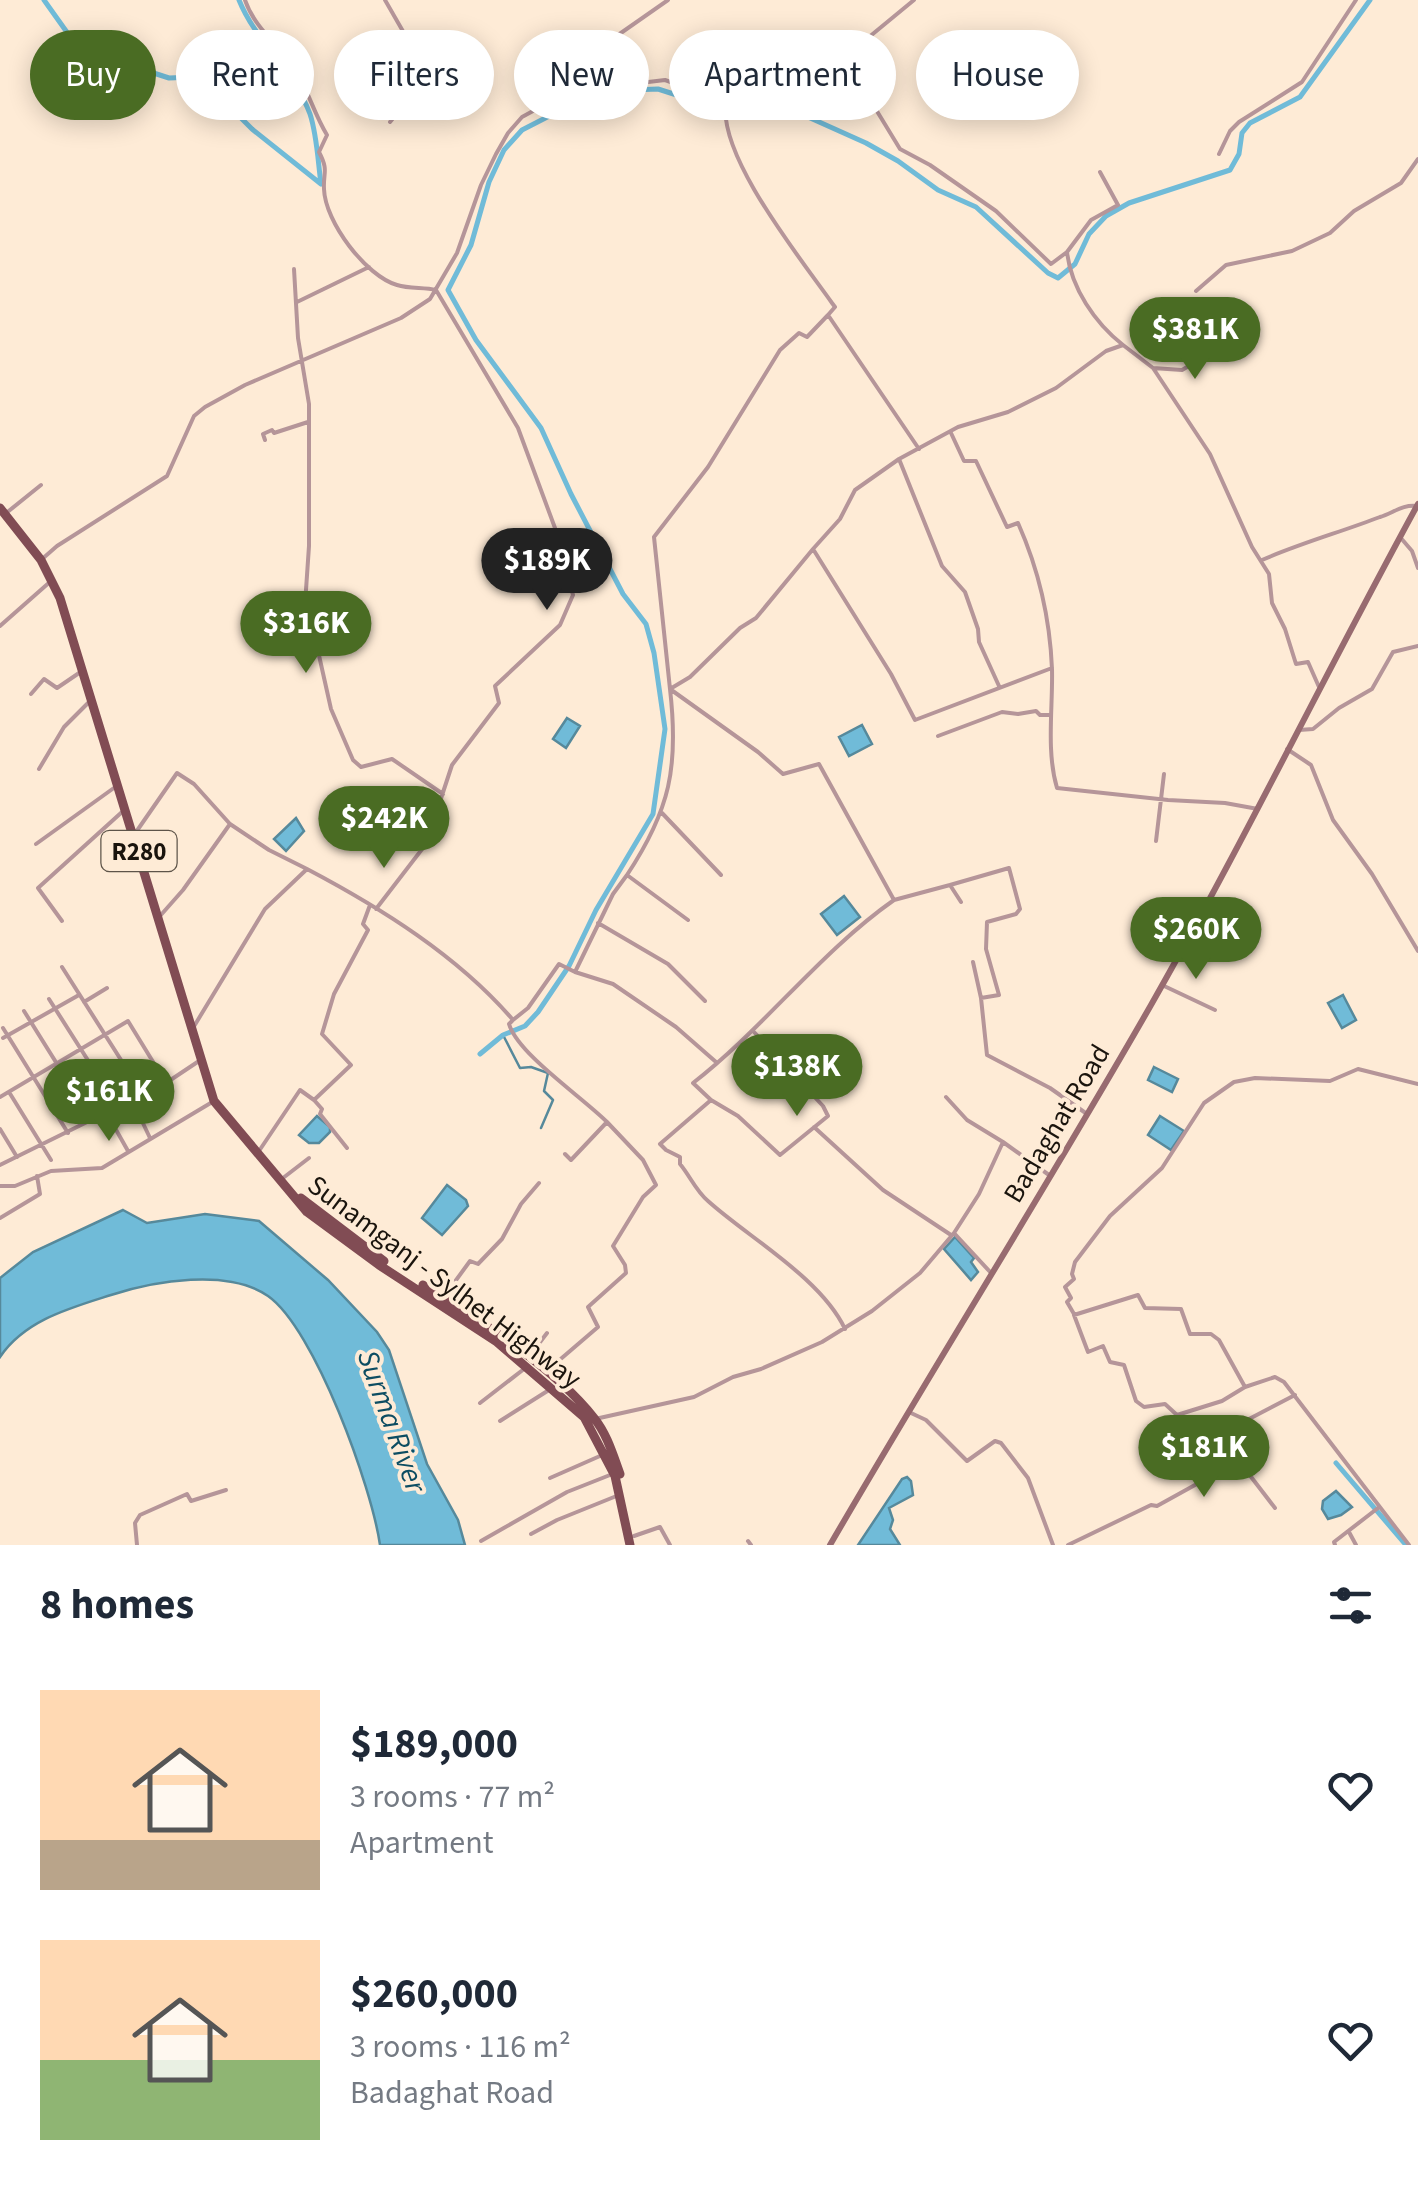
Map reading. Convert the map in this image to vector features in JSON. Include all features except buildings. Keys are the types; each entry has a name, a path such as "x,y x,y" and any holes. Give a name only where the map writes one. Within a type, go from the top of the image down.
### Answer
{"main road":[{"name":"Badaghat Road","path":"830,1545 1162,985 1418,505"},
{"name":"Sunamganj - Sylhet Highway","path":"3,511 41,560 60,598 214,1101 282,1184 310,1210 546,1373 595,1419 620,1474 633,1542"},
{"name":"Sunamganj - Sylhet Highway","path":"342,1233 442,1298 528,1362 584,1417 614,1474 633,1542"}],"street":[{"path":"244,0 268,40 300,78 308,102 327,135 318,152 325,165 324,191 343,238 368,267 399,286 436,290"},
{"path":"385,0 435,87 404,105 390,122"},
{"path":"625,30 668,0"},
{"path":"877,30 914,0"},
{"path":"1219,154 1239,122 1302,82 1356,0"},
{"path":"41,560 166,476 194,416 205,406 245,384 400,318 430,299 457,252 481,185 508,133 519,120"},
{"path":"573,972 613,894 648,843 667,802 674,730 654,537 708,467 780,350 800,333 807,337 835,307 767,214 727,120"},
{"path":"882,120 900,149 996,211 1052,264 1067,252 1091,220 1118,205 1100,172"},
{"path":"1196,291 1226,265 1292,251 1330,233 1354,210 1401,182 1418,159"},
{"path":"1067,252 1071,273 1094,316 1153,368 1210,454 1269,574 1272,603 1286,629 1296,664 1308,662 1319,687"},
{"path":"297,302 368,267"},
{"path":"294,269 308,422 309,546 304,618 316,642 332,709 353,760 361,766 392,760 443,794"},
{"path":"376,909 426,844 452,765 499,702 496,686 560,625 573,594 555,528 518,428 436,290"},
{"path":"828,315 919,448"},
{"path":"1153,368 1182,370 1226,344"},
{"path":"670,690 756,618 840,519 856,490 919,448 1056,388 1106,351 1123,345"},
{"path":"265,440 263,434 272,430 274,434 308,422"},
{"path":"950,432 964,461 976,461 1006,527 1018,523 1044,603 1052,668 1057,788 1258,809"},
{"path":"899,459 942,566 964,592 1000,688"},
{"path":"3,511 41,484"},
{"path":"1261,561 1408,504 1418,505"},
{"path":"1400,537 1412,550 1418,568"},
{"path":"813,549 915,720 1052,668"},
{"path":"0,626 51,581"},
{"path":"1296,730 1313,729 1372,689 1393,652 1418,646"},
{"path":"31,694 44,678 57,688 82,671"},
{"path":"670,690 783,774 819,764 894,900"},
{"path":"39,769 64,727 90,701"},
{"path":"938,736 1002,712 1036,710 1040,715 1051,715"},
{"path":"1287,750 1311,764 1334,820 1418,950"},
{"path":"134,835 177,773 194,784 230,824 269,850 370,904 470,976 511,1022 513,1037 643,1160 656,1184 643,1197 613,1246 626,1274 588,1306 598,1327 546,1373"},
{"path":"1156,842 1164,774"},
{"path":"36,844 118,785"},
{"path":"62,921 38,888 125,808"},
{"path":"662,813 721,875"},
{"path":"160,916 184,890 230,824"},
{"path":"754,1032 828,1112 780,1155 738,1116 711,1100 693,1083 754,1032 862,922 894,900 1009,868 1020,909 1016,914 986,922 986,950 998,994 981,998"},
{"path":"192,1028 265,909 307,869"},
{"path":"627,875 688,920"},
{"path":"950,886 961,902"},
{"path":"314,1100 351,1065 322,1034 334,994 368,930 363,924 370,904"},
{"path":"598,923 668,964 705,1001"},
{"path":"972,962 988,1055 1050,1088 1087,1114"},
{"path":"511,1022 528,1008 560,964 613,984 690,1038 718,1064"},
{"path":"62,967 142,1094"},
{"path":"1162,985 1215,1010"},
{"path":"84,1002 107,988"},
{"path":"5,1037 79,994"},
{"path":"49,999 117,1106"},
{"path":"24,1011 92,1120"},
{"path":"0,1097 128,1021 166,1083"},
{"path":"3,1028 5,1037 68,1133"},
{"path":"0,1164 166,1083 203,1058"},
{"path":"1409,1545 1278,1377 1177,1415 1165,1404 1144,1406 1136,1401 1124,1365 1110,1362 1103,1346 1088,1352 1065,1288 1074,1279 1075,1262 1110,1216 1162,1168 1204,1103 1234,1082 1255,1078 1330,1081 1358,1069 1418,1084"},
{"path":"256,1154 300,1090 322,1109 320,1114 348,1148"},
{"path":"9,1092 51,1160"},
{"path":"946,1097 967,1120 1050,1176"},
{"path":"131,1098 150,1138"},
{"path":"711,1100 660,1145 680,1157 680,1164 705,1199 802,1279 834,1310 844,1329"},
{"path":"0,1186 14,1186 37,1176 76,1168 102,1168 214,1101"},
{"path":"106,1112 128,1152"},
{"path":"566,1154 571,1160 607,1122"},
{"path":"814,1127 883,1190 953,1234 993,1275"},
{"path":"0,1128 17,1157"},
{"path":"595,1419 694,1397 844,1329 920,1273 980,1194 1004,1142"},
{"path":"282,1184 309,1158"},
{"path":"0,1218 40,1194 37,1176"},
{"path":"442,1298 470,1260 478,1264 502,1239 521,1204 539,1183"},
{"path":"1074,1315 1138,1296 1145,1308 1181,1309 1190,1334 1212,1334 1218,1340 1245,1387"},
{"path":"480,1402 528,1362 547,1333"},
{"path":"500,1421 553,1388"},
{"path":"1068,1545 1150,1505 1157,1506 1204,1480 1200,1463 1249,1419 1295,1396"},
{"path":"910,1413 926,1420 968,1460 993,1442 1001,1442 1028,1478 1053,1545"},
{"path":"1225,1442 1275,1508"},
{"path":"550,1478 605,1454"},
{"path":"481,1541 567,1492 614,1474"},
{"path":"137,1545 135,1523 140,1516 187,1494 191,1501 226,1490"},
{"path":"531,1534 620,1495"},
{"path":"1335,1545 1378,1508"},
{"path":"633,1542 660,1527 670,1545"},
{"path":"1348,1531 1356,1545"}],"water":[{"path":"567,718 580,726 566,748 553,739"},
{"path":"862,725 872,744 849,756 839,737"},
{"path":"296,818 304,831 286,851 274,839"},
{"path":"844,896 860,917 837,935 821,914"},
{"path":"1343,995 1356,1020 1342,1028 1328,1003"},
{"path":"1154,1067 1178,1079 1172,1092 1148,1080"},
{"path":"317,1116 330,1127 330,1132 319,1143 309,1143 299,1135"},
{"path":"1160,1116 1184,1131 1171,1150 1148,1135"},
{"path":"447,1185 468,1206 442,1235 422,1218"},
{"name":"Surma River","path":"123,1210 147,1223 205,1214 259,1221 328,1280 389,1350 427,1464 458,1520 465,1545 380,1545 366,1487 322,1374 286,1314 252,1287 191,1280 128,1290 50,1317 22,1334 0,1357 0,1278 33,1252"},
{"path":"955,1237 974,1258 971,1262 978,1272 971,1280 944,1249"},
{"path":"907,1477 913,1495 889,1508 893,1520 890,1529 900,1545 858,1545 902,1479"},
{"path":"1336,1491 1352,1507 1328,1519 1322,1509 1323,1501"}],"waterway":[{"path":"44,0 86,59 101,66 132,66 169,78 194,77 206,83 252,129 321,184 316,140 303,98 239,0"},
{"path":"480,1054 503,1035 525,1026 569,966 596,910 653,814 665,729 646,624 623,594 541,428 476,340 448,290 471,245 489,182 504,150 522,130 559,111 632,90 658,89 711,106 808,117 866,143 938,190 976,207 1058,278 1075,264 1089,234 1106,216 1129,203 1230,170 1239,154 1242,133 1250,123 1300,97 1370,0"},
{"path":"503,1035 520,1068 548,1073 544,1091 553,1100 541,1128"},
{"path":"1336,1463 1406,1545"}]}
